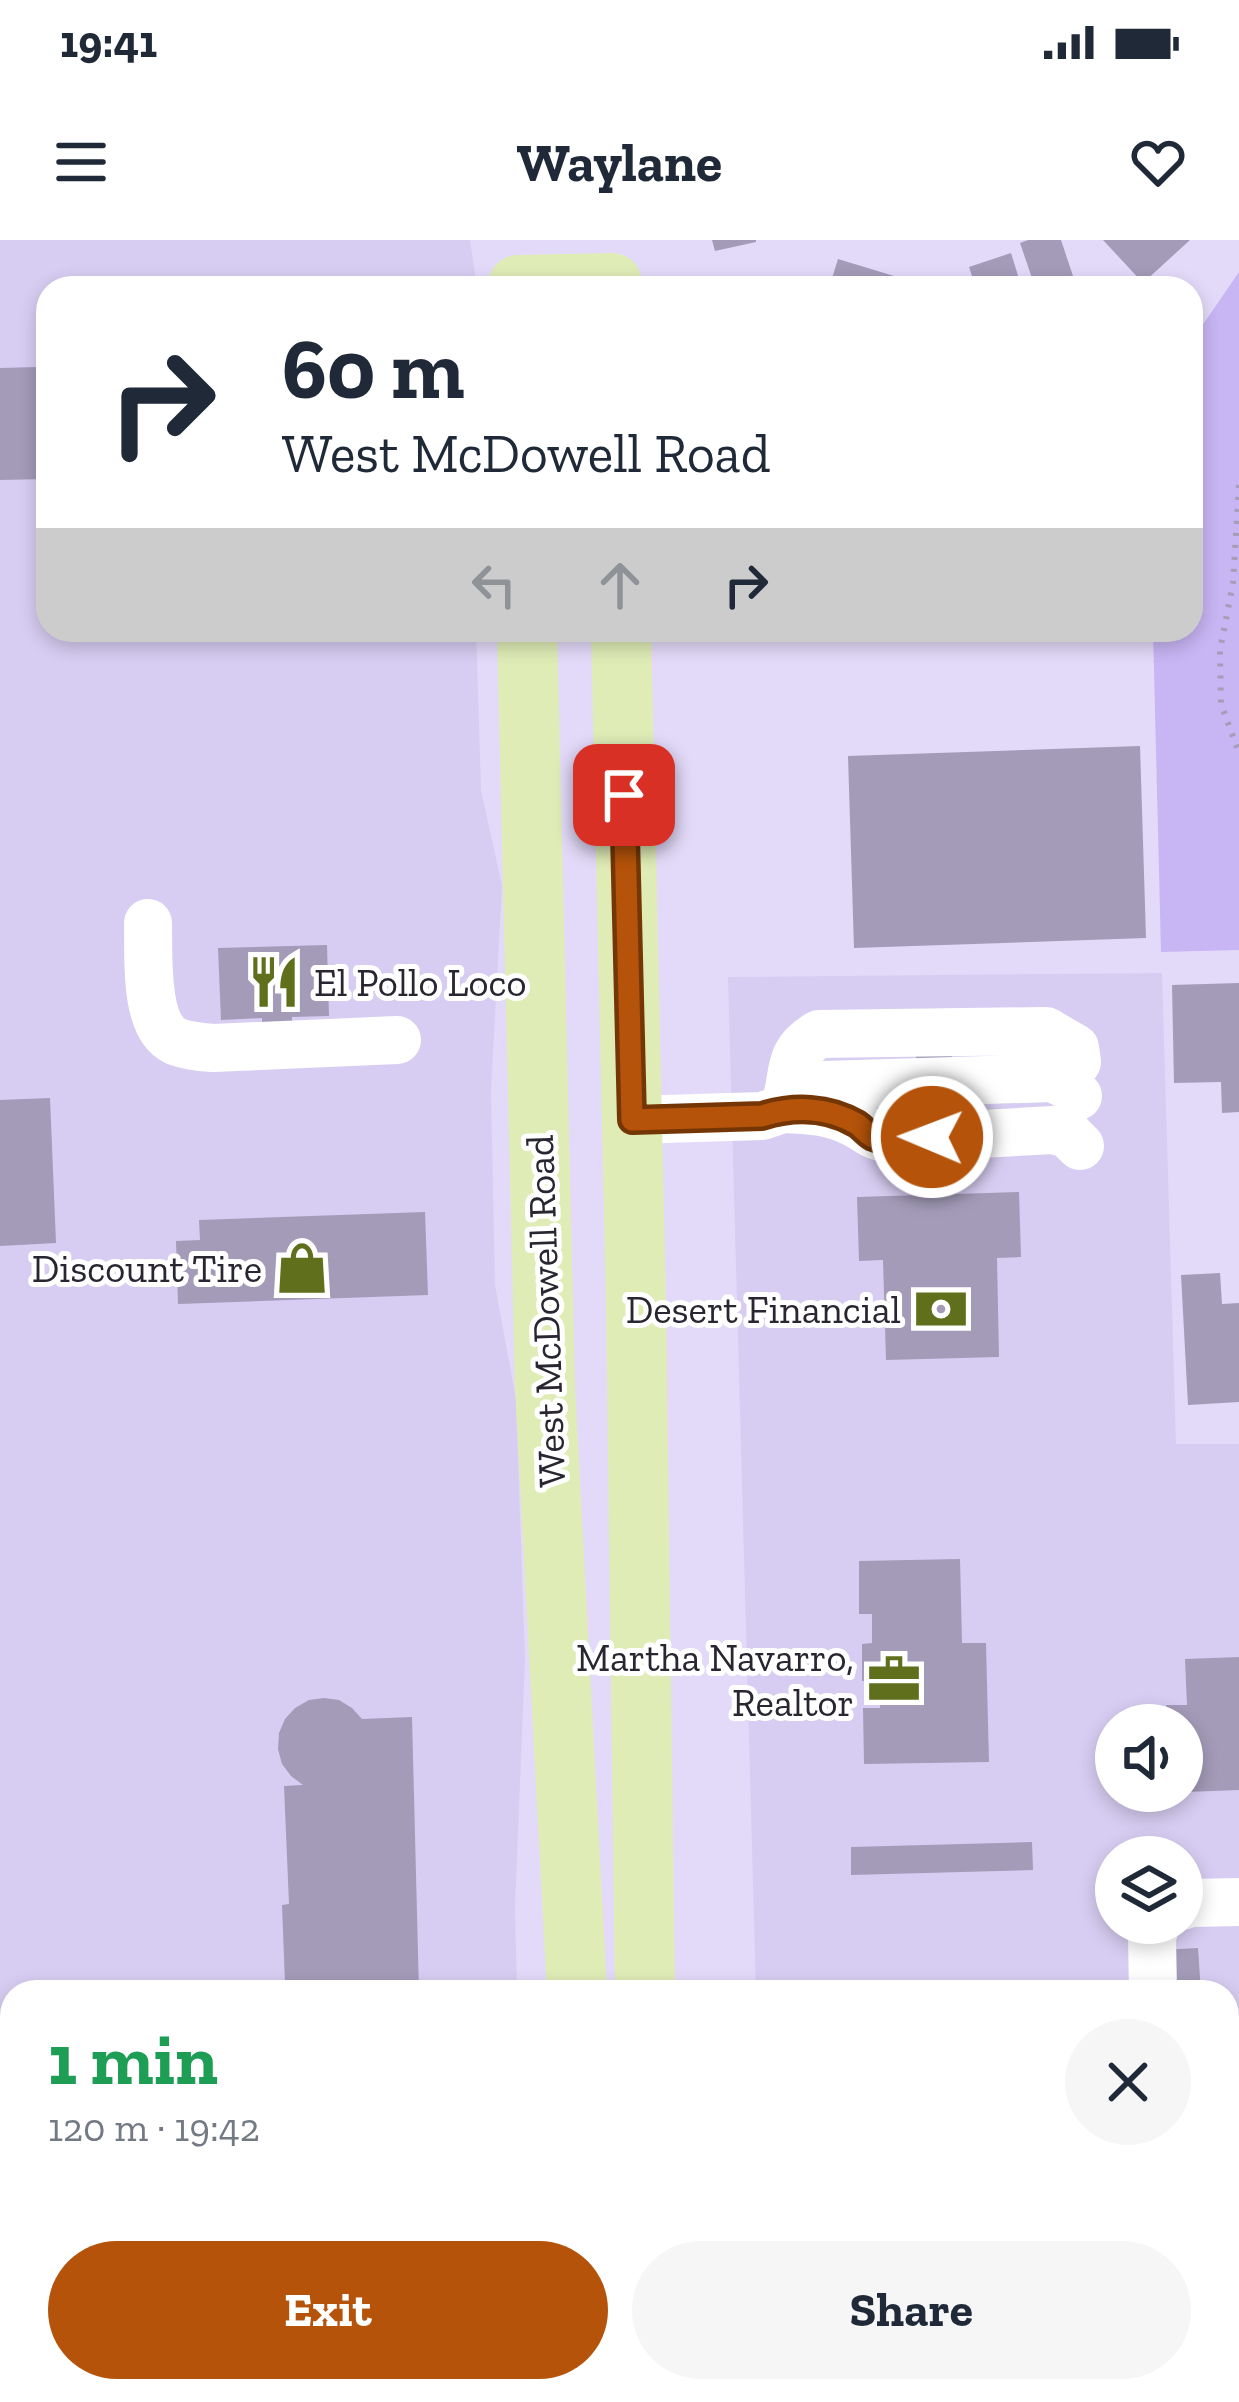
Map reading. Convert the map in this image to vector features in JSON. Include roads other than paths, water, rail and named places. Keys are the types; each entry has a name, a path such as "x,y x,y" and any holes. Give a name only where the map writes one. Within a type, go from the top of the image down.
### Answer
{"main road":[{"path":"518,271 612,270"},
{"name":"West McDowell Road","path":"527,642 545,1388 576,1980"},
{"path":"621,642 645,1980"}],"lane":[{"path":"148,923 151,996 158,1025 172,1040 213,1048 398,1040"},
{"path":"786,1102 792,1064 802,1044 819,1034 1046,1031 1075,1048 1078,1079"},
{"path":"632,1120 762,1116 786,1102 858,1124 873,1137 1053,1130 1080,1146"},
{"path":"1203,1903 1239,1902"},
{"path":"1152,1944 1153,1980"}],"place":[{"name":"El Pollo Loco","path":"274,982"},
{"name":"Discount Tire","path":"302,1268"},
{"name":"Desert Financial","path":"941,1309"},
{"name":"Martha Navarro, Realtor","path":"894,1679"}]}
